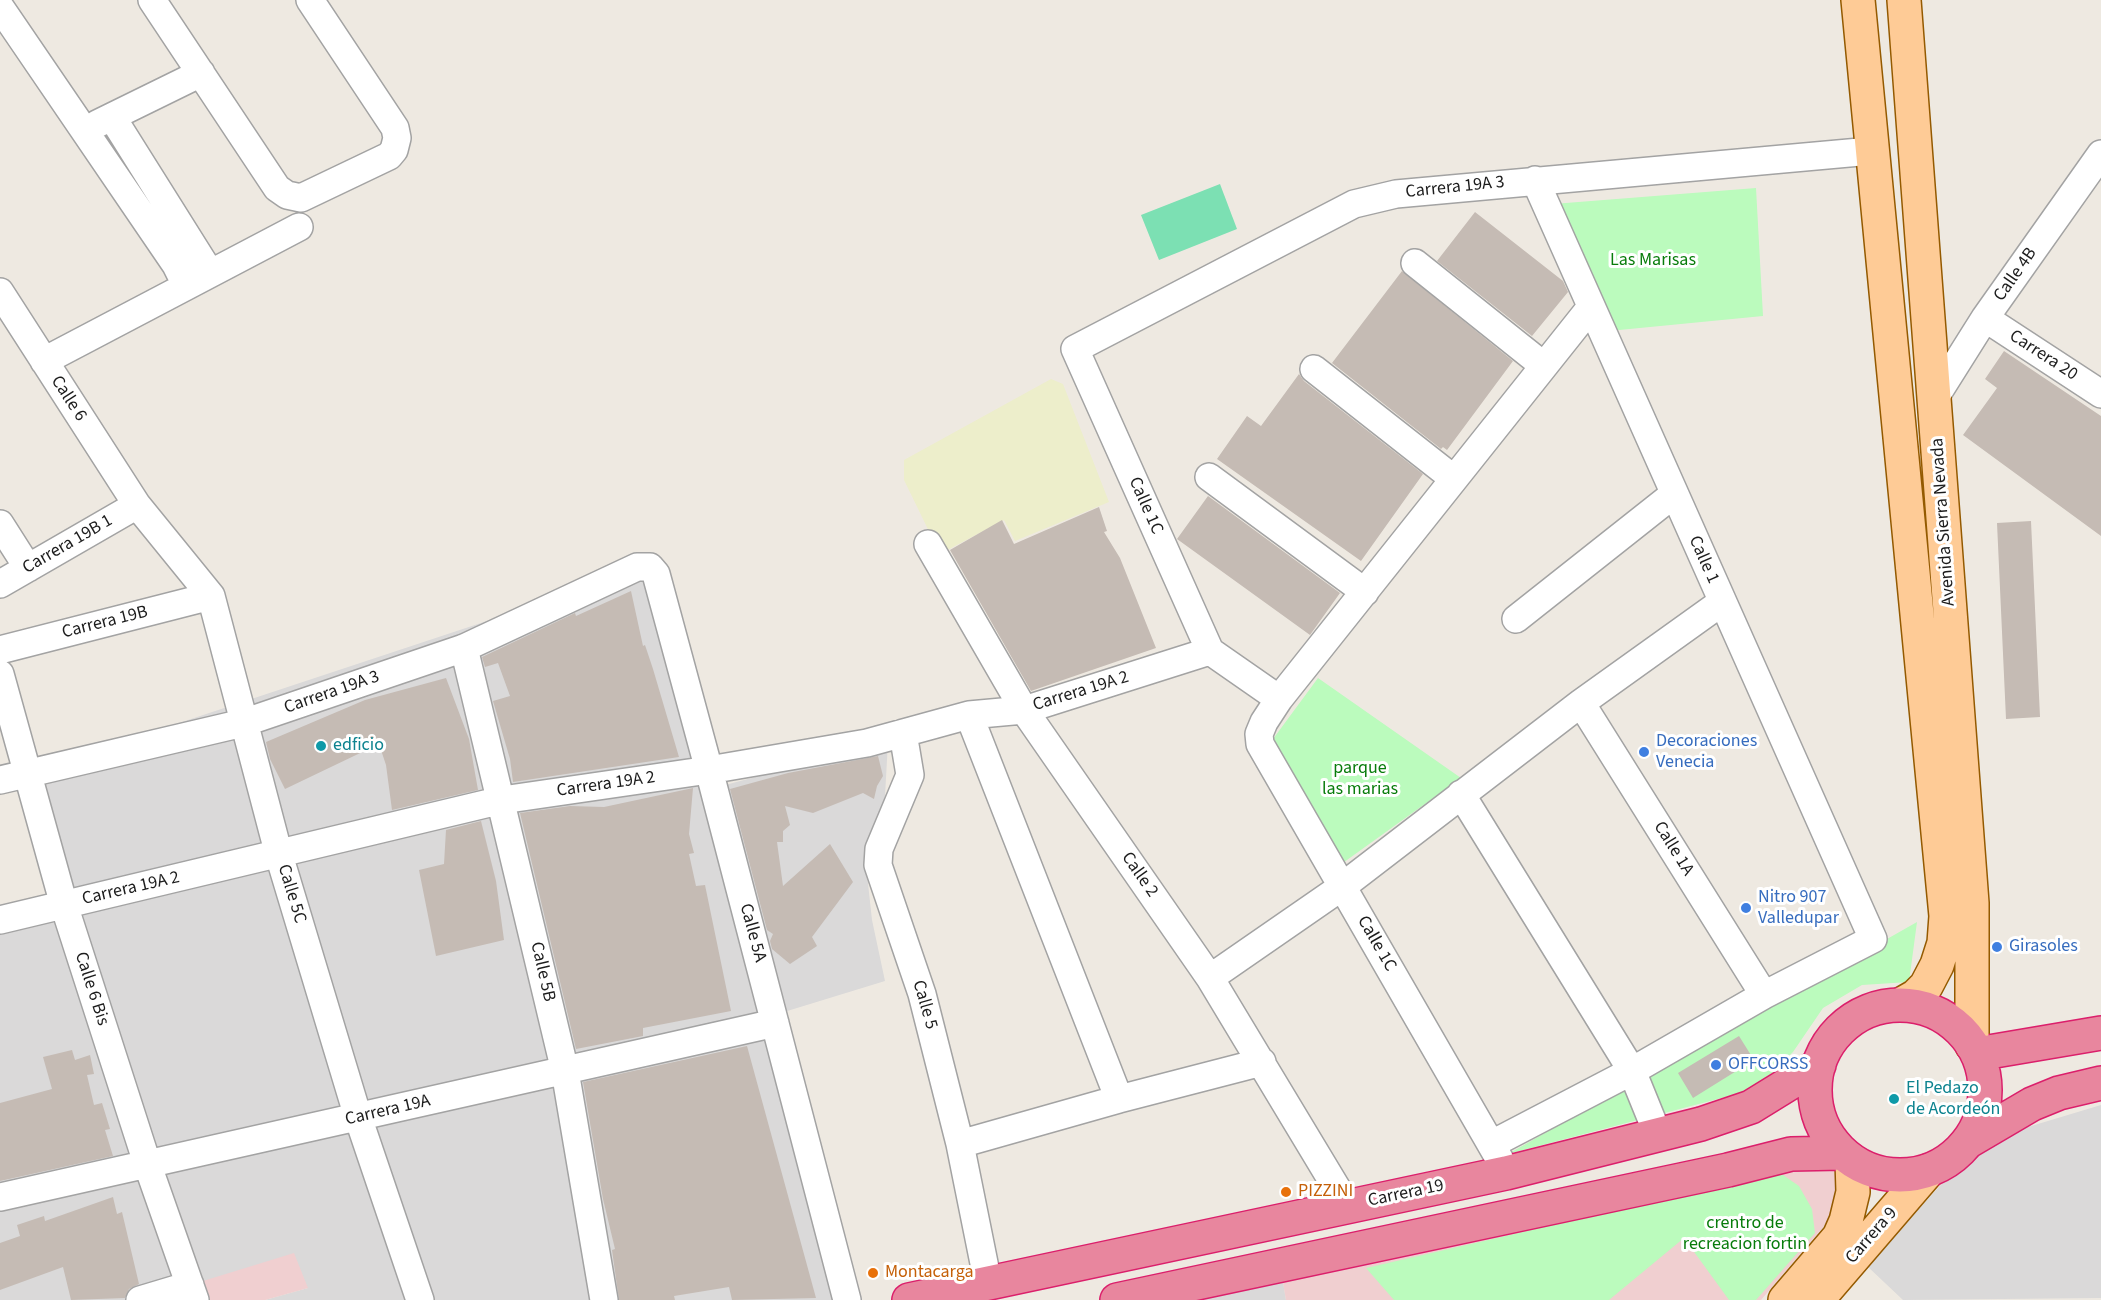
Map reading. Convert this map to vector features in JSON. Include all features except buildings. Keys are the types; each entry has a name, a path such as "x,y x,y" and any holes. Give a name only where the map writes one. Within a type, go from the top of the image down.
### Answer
{"highway":[{"path":"1969,1141 1984,1105 1985,1079 1975,1049 1962,1031 1935,1012 1902,1004 1875,1008 1850,1021 1831,1040 1819,1065 1815,1092 1820,1119 1833,1143 1847,1157 1883,1174 1905,1176 1928,1172 1951,1159 1969,1141 2032,1104 2059,1093 2101,1083"},
{"path":"1975,1049 2101,1034"},
{"name":"Carrera 19","path":"909,1300 1506,1173 1658,1135 1751,1107 1819,1065"},
{"path":"1117,1300 1716,1173 1791,1154 1847,1157"}],"main road":[{"name":"Avenida Sierra Nevada","path":"1858,0 1946,916 1944,943 1937,965 1926,986 1916,996 1902,1004"},
{"name":"Avenida Sierra Nevada","path":"1905,0 1972,903 1975,1049"},
{"name":"Carrera 9","path":"1785,1300 1839,1237 1846,1221 1853,1192 1847,1157"},
{"name":"Carrera 9","path":"1817,1300 1928,1172"}],"street":[{"path":"152,0 273,183 287,195 301,198 389,156 397,143 395,128 310,0"},
{"path":"0,7 176,265 186,285"},
{"path":"84,131 201,73"},
{"path":"112,117 210,273"},
{"name":"Carrera 19A 3","path":"1075,349 1354,204 1396,194 1871,151"},
{"name":"Calle 4B","path":"1934,399 1985,318 2101,154"},
{"name":"Calle 1","path":"1535,180 1873,939 1764,995"},
{"path":"44,361 299,227"},
{"path":"1414,263 1544,366"},
{"name":"Calle 6","path":"0,292 137,505"},
{"path":"1210,651 1279,699 1591,307"},
{"name":"Carrera 20","path":"1985,318 2101,394"},
{"name":"Calle 1C","path":"1075,349 1210,651"},
{"path":"1314,369 1454,479"},
{"path":"1209,477 1365,592"},
{"path":"1516,619 1674,494"},
{"name":"Carrera 19B 1","path":"0,584 137,505"},
{"name":"Calle 5C","path":"137,505 211,596 279,855 358,1117 420,1300"},
{"path":"0,524 28,568"},
{"name":"Calle 2","path":"928,544 1024,710 1210,978 1348,1207"},
{"name":"Carrera 19A 3","path":"0,780 243,723 464,648 637,567 650,567"},
{"name":"Calle 5A","path":"650,567 656,574 709,770 847,1300"},
{"name":"Carrera 19B","path":"0,650 211,596"},
{"path":"1210,978 1342,886 1581,703 1722,602"},
{"name":"Calle 5B","path":"464,648 565,1071 604,1300"},
{"name":"Carrera 19A 2","path":"0,920 502,800 709,770 867,743 969,715 1024,710 1210,651"},
{"name":"Calle 6 Bis","path":"0,674 63,905 148,1166 193,1293"},
{"name":"Calle 1C","path":"1279,699 1264,722 1260,744 1492,1144 1506,1173"},
{"name":"Calle 1A","path":"1581,703 1764,995"},
{"path":"969,715 1119,1099"},
{"name":"Calle 5","path":"903,733 910,775 879,849 878,865 922,993 960,1144 988,1283"},
{"path":"1461,794 1632,1071 1658,1135"},
{"path":"1492,1144 1632,1071 1764,995"},
{"name":"Carrera 19A","path":"0,1197 148,1166 775,1023"},
{"path":"960,1144 1262,1062"},
{"path":"140,1300 193,1293"}],"shaded area":[{"path":"650,567 710,789 888,742 885,796 866,865 872,920 885,981 771,1016 847,1300 265,1300 308,1288 190,1285 140,1300 0,1300 0,920 63,905 28,773"},
{"path":"2101,1105 2101,1298 1903,1300 1867,1266 1959,1165 2018,1130"},
{"name":"crentro de recreacion fortin","path":"1793,1165 1840,1165 1837,1203 1825,1225 1761,1300 1286,1300 1282,1277"},
{"path":"294,1253 308,1288 265,1300 195,1300 190,1285"},
{"path":"1282,1276 1286,1300 1171,1300"}],"green space":[{"path":"1220,184 1237,229 1159,260 1141,215"},
{"name":"Las Marisas","path":"1756,188 1763,316 1609,331 1553,204"},
{"path":"1051,379 1063,384 1109,502 1015,541 1004,520 940,554 904,480 904,460"},
{"name":"parque las marias","path":"1318,678 1461,778 1340,865 1273,739"},
{"path":"1917,922 1909,982 1862,985 1823,1008 1793,1052 1756,1089 1508,1154"},
{"name":"crentro de recreacion fortin","path":"1780,1173 1799,1186 1812,1209 1815,1233 1756,1300 1729,1300 1684,1238 1609,1300 1394,1300 1366,1268"}],"place":[{"name":"edficio","path":"321,746"},
{"name":"Decoraciones Venecia","path":"1644,752"},
{"name":"Nitro 907 Valledupar","path":"1746,908"},
{"name":"Girasoles","path":"1997,947"},
{"name":"OFFCORSS","path":"1716,1065"},
{"name":"El Pedazo de Acordeón","path":"1894,1099"},
{"name":"PIZZINI","path":"1286,1192"},
{"name":"Montacarga","path":"873,1273"}]}
